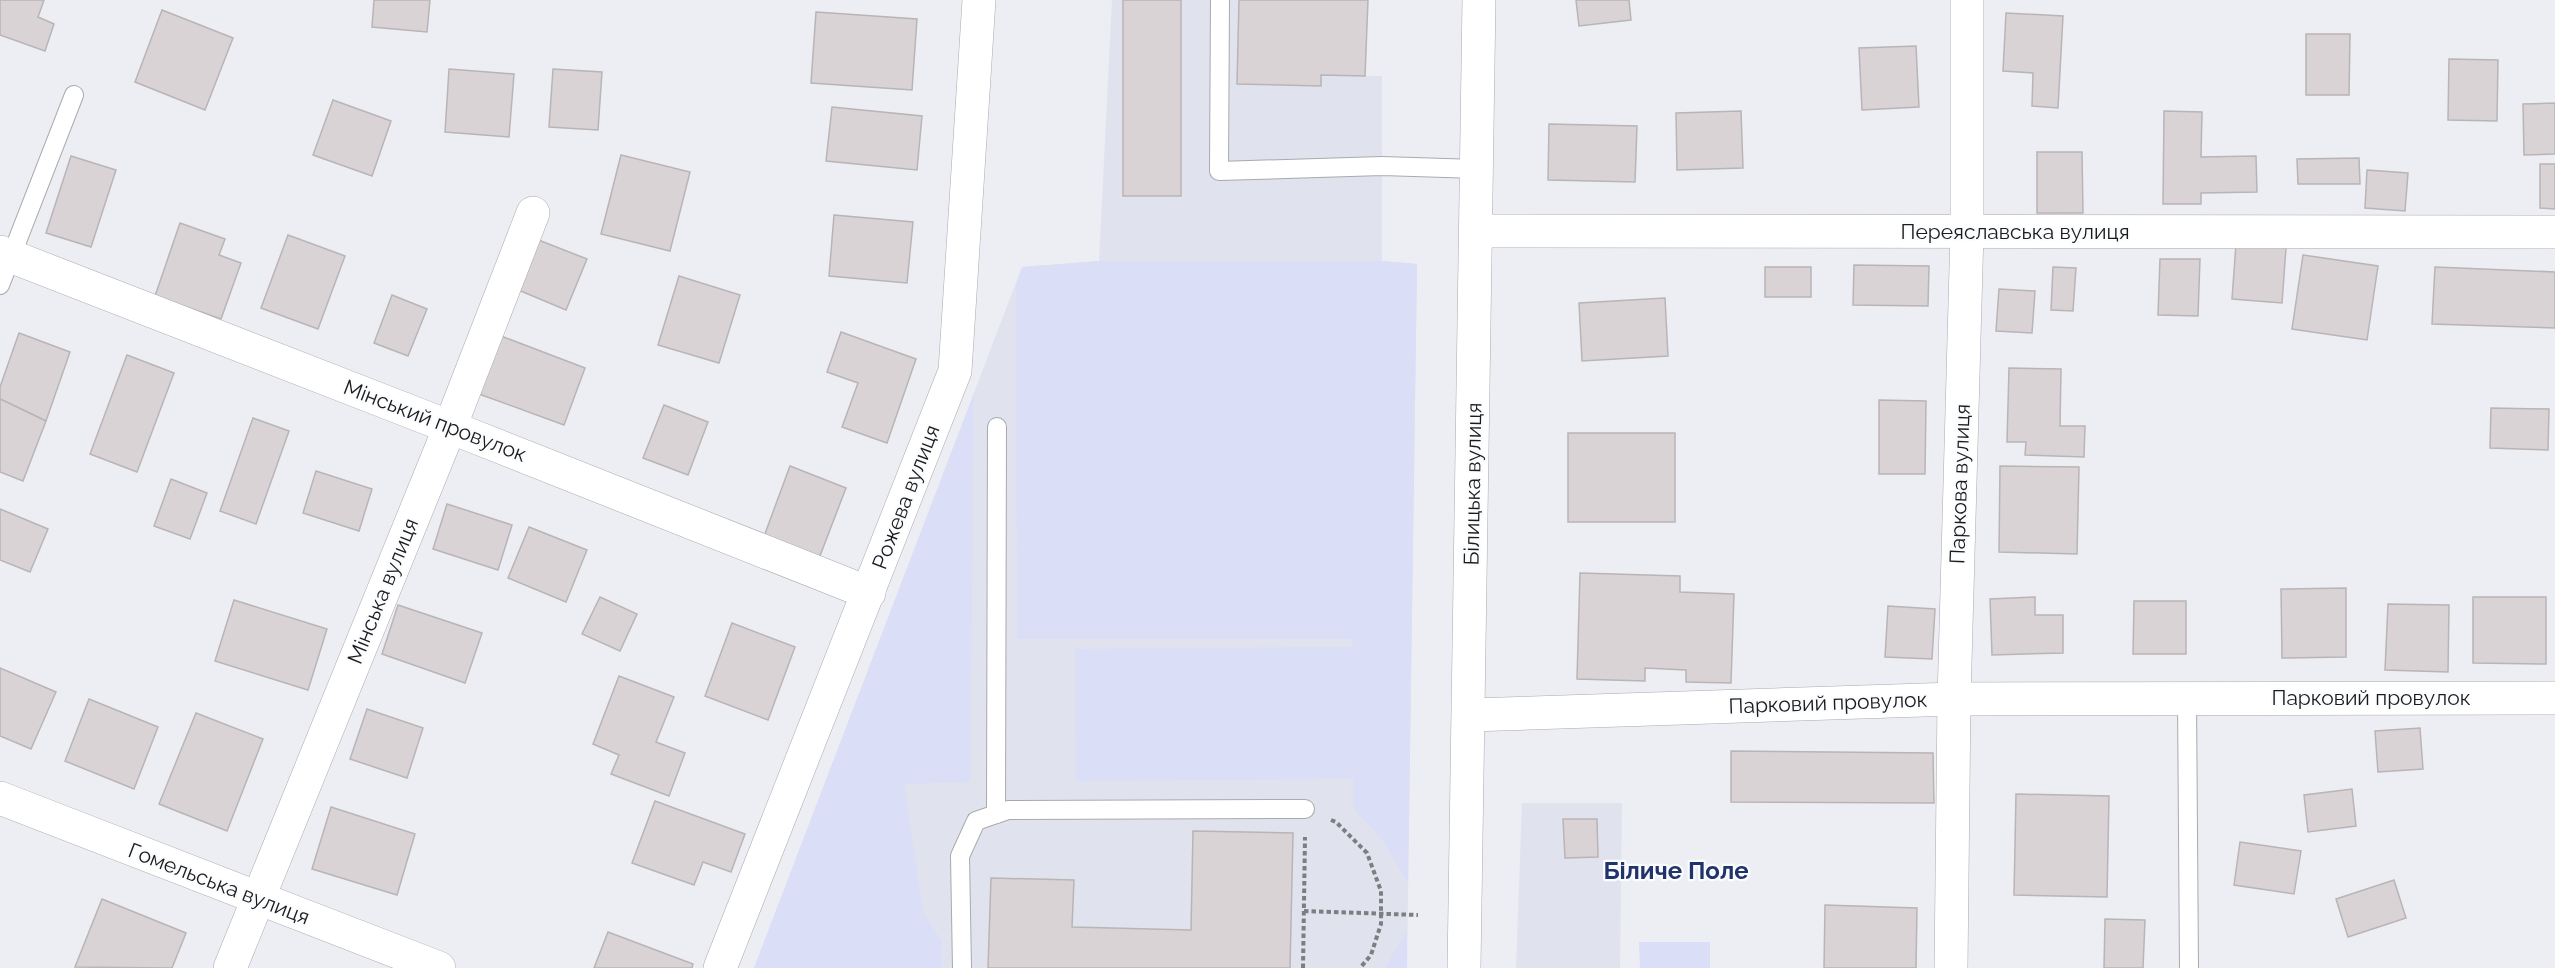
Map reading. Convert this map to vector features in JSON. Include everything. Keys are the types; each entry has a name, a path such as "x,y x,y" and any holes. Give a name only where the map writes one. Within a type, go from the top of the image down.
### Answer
{"street":[{"name":"Рожева вулиця","path":"720,968 955,371 980,0"},
{"name":"Білицька вулиця","path":"1464,968 1470,716 1479,0"},
{"name":"Паркова вулиця","path":"1951,968 1954,699 1967,231 1967,0"},
{"name":"Мінська вулиця","path":"230,968 450,427 533,213"},
{"name":"Переяславська вулиця","path":"1476,231 2555,232"},
{"name":"Мінський провулок","path":"4,265 450,427 869,593"},
{"name":"Парковий провулок","path":"1470,716 1954,699 2555,698"},
{"name":"Гомельська вулиця","path":"0,798 258,900 439,968"}],"lane":[{"path":"1220,0 1219,171 1382,166 1477,168"},
{"path":"4,265 74,95"},
{"path":"996,814 998,427"},
{"path":"2187,697 2189,968"},
{"path":"962,968 960,856 976,821 1008,810 1305,809"}],"path":[{"path":"1303,968 1305,809 1336,822 1367,853 1381,891 1381,924 1371,955 1360,968"},
{"path":"1304,911 1418,915"}],"shaded area":[{"path":"1112,0 1368,0 1365,76 1382,76 1382,261 1417,264 1407,968 754,968 1022,267 1099,261"},
{"path":"1099,261 1382,261 1417,264 1408,883 1381,838 1354,809 1353,779 1076,781 1075,649 1352,647 1352,639 1017,639 1016,285 1022,267"},
{"path":"974,394 970,782 904,784 923,912 942,942 942,968 754,968"},
{"path":"1522,803 1622,803 1620,968 1516,968"},
{"path":"1407,930 1407,968 1385,968"},
{"path":"1639,942 1710,942 1710,968 1640,968"}],"building":[{"path":"0,0 44,0 38,17 54,24 45,51 0,35"},
{"path":"374,0 430,0 427,32 372,27"},
{"path":"1123,0 1181,0 1181,196 1123,196"},
{"path":"1239,0 1368,0 1365,76 1321,75 1321,86 1237,84"},
{"path":"1576,0 1629,0 1631,20 1579,26"},
{"path":"162,10 233,38 205,110 135,82"},
{"path":"816,12 917,19 912,90 811,83"},
{"path":"2006,13 2063,16 2058,108 2032,106 2033,73 2003,71"},
{"path":"2306,34 2350,34 2349,95 2306,95"},
{"path":"1916,46 1919,107 1862,110 1859,48"},
{"path":"2449,59 2498,60 2497,121 2448,120"},
{"path":"449,69 514,74 509,137 445,132"},
{"path":"553,69 602,72 598,130 549,127"},
{"path":"333,100 391,121 372,176 313,155"},
{"path":"2555,103 2555,154 2524,155 2523,104"},
{"path":"832,107 922,116 917,170 826,161"},
{"path":"1741,111 1743,168 1677,170 1676,113"},
{"path":"2164,111 2202,112 2201,157 2256,156 2257,192 2201,193 2201,204 2163,204"},
{"path":"1549,124 1637,126 1635,182 1548,180"},
{"path":"2037,152 2082,152 2083,213 2037,213"},
{"path":"621,155 690,172 670,251 601,234"},
{"path":"71,156 116,170 91,247 46,233"},
{"path":"2359,158 2360,184 2298,184 2297,159"},
{"path":"2540,164 2555,164 2555,209 2540,208"},
{"path":"2367,170 2408,173 2405,211 2365,208"},
{"path":"834,215 913,222 907,283 829,276"},
{"path":"180,223 225,239 219,255 241,263 221,319 155,296"},
{"path":"288,235 345,256 318,329 261,308"},
{"path":"536,239 587,259 566,310 516,289"},
{"path":"2236,244 2286,248 2282,303 2232,299"},
{"path":"2303,255 2378,266 2367,340 2292,329"},
{"path":"2160,259 2200,259 2198,316 2158,315"},
{"path":"1854,265 1929,266 1928,306 1853,305"},
{"path":"1765,267 1811,267 1811,297 1765,297"},
{"path":"2053,267 2076,268 2073,311 2051,310"},
{"path":"2435,267 2555,272 2555,328 2432,324"},
{"path":"679,276 740,295 719,363 658,345"},
{"path":"1999,289 2035,291 2032,333 1996,331"},
{"path":"392,295 427,309 408,356 374,343"},
{"path":"1665,298 1668,356 1582,361 1579,303"},
{"path":"841,332 916,359 887,443 842,427 858,383 827,372"},
{"path":"19,333 70,352 46,421 0,399 0,387"},
{"path":"501,336 585,368 564,425 479,394"},
{"path":"127,355 174,373 137,472 90,454"},
{"path":"2009,368 2061,369 2060,426 2085,426 2084,457 2025,455 2026,442 2007,442"},
{"path":"0,399 46,421 23,481 0,472"},
{"path":"1879,400 1926,401 1925,474 1879,474"},
{"path":"664,405 708,422 688,475 643,458"},
{"path":"2491,408 2549,409 2548,450 2490,448"},
{"path":"253,418 289,431 256,524 220,511"},
{"path":"1568,433 1675,433 1675,522 1568,522"},
{"path":"790,466 846,488 818,561 763,539"},
{"path":"2000,466 2079,467 2077,554 1999,552"},
{"path":"316,471 372,489 359,531 303,513"},
{"path":"171,479 207,493 190,539 154,526"},
{"path":"447,504 512,525 498,570 433,549"},
{"path":"0,509 48,529 30,572 0,560"},
{"path":"529,527 587,550 566,602 508,578"},
{"path":"1580,573 1680,576 1680,592 1734,594 1731,683 1686,682 1686,670 1645,668 1645,681 1577,679"},
{"path":"2346,588 2346,657 2282,658 2281,589"},
{"path":"600,597 637,614 620,651 582,634"},
{"path":"2035,597 2035,615 2063,615 2063,653 1992,655 1990,599"},
{"path":"2473,597 2546,597 2546,664 2473,663"},
{"path":"234,600 327,629 308,690 215,661"},
{"path":"2134,601 2186,601 2186,654 2133,654"},
{"path":"2388,604 2449,605 2448,672 2385,670"},
{"path":"398,605 482,633 465,683 382,654"},
{"path":"1888,606 1935,609 1932,659 1885,657"},
{"path":"732,623 795,647 768,720 705,696"},
{"path":"0,668 56,692 31,749 0,736"},
{"path":"619,676 674,697 656,742 685,753 669,796 611,774 619,755 593,744"},
{"path":"89,699 158,727 134,789 65,761"},
{"path":"367,709 423,728 407,778 350,759"},
{"path":"196,713 263,739 227,831 159,804"},
{"path":"2420,728 2423,769 2378,772 2375,731"},
{"path":"1731,751 1933,753 1934,803 1731,802"},
{"path":"2352,789 2356,826 2308,832 2304,795"},
{"path":"2016,794 2109,796 2107,897 2014,895"},
{"path":"655,801 745,834 731,872 703,862 694,885 632,863"},
{"path":"331,807 415,834 397,895 312,869"},
{"path":"1563,819 1597,819 1598,857 1565,858"},
{"path":"1193,831 1293,833 1290,968 988,968 991,878 1074,880 1072,927 1191,930"},
{"path":"2240,842 2301,851 2294,894 2234,885"},
{"path":"2394,880 2406,918 2348,937 2336,899"},
{"path":"102,899 186,933 172,968 75,967"},
{"path":"1825,905 1917,908 1916,968 1824,968"},
{"path":"2105,919 2145,920 2143,968 2104,968"},
{"path":"608,932 693,964 692,968 594,968"}],"district":[{"name":"Біличе Поле","path":"1676,871"}]}
